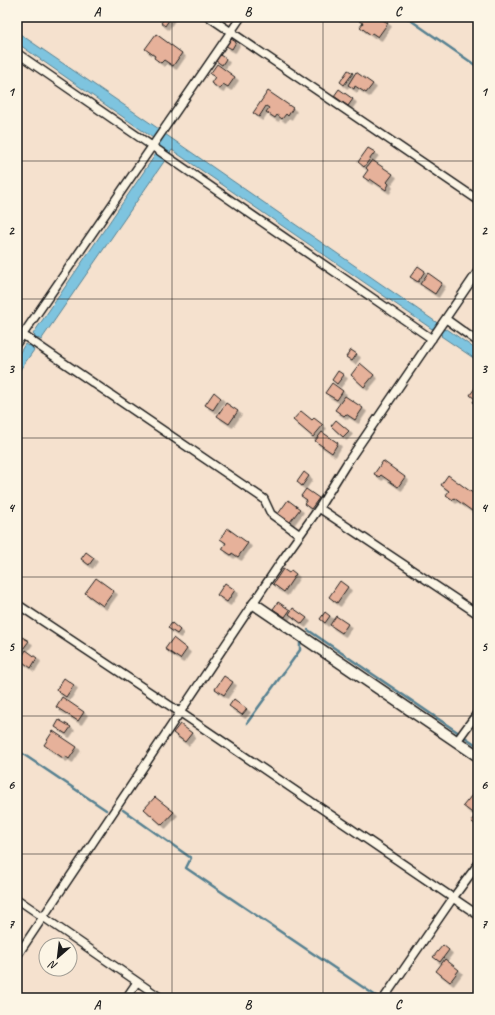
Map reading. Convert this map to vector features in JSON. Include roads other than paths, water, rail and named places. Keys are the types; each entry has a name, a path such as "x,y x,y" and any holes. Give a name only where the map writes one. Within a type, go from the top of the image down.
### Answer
{"street":[{"path":"209,17 478,200"},
{"path":"17,343 20,333 154,148 159,137 241,17"},
{"path":"17,54 434,336"},
{"path":"17,956 44,918 280,563 319,508 478,271"},
{"path":"444,322 478,342"},
{"path":"20,333 264,499 271,514 300,535"},
{"path":"319,508 478,614"},
{"path":"17,604 478,915"},
{"path":"254,604 460,737 478,756"},
{"path":"460,737 478,712"},
{"path":"384,998 478,864"},
{"path":"17,899 161,998"},
{"path":"126,998 137,982"}],"water":[{"path":"17,32 159,129 157,133 163,137 165,134 436,322 445,330 447,329 478,351 478,361 441,336 442,335 433,328 432,329 172,150 41,340 38,338 32,348 34,350 17,374 17,357 25,344 28,346 35,336 33,334 160,148 160,141 154,137 153,138 17,43"}],"waterway":[{"path":"406,17 478,67"},
{"path":"308,630 478,746"},
{"path":"247,723 300,650 300,642"},
{"path":"17,750 106,810"},
{"path":"123,810 191,858 186,868 379,998"}]}
